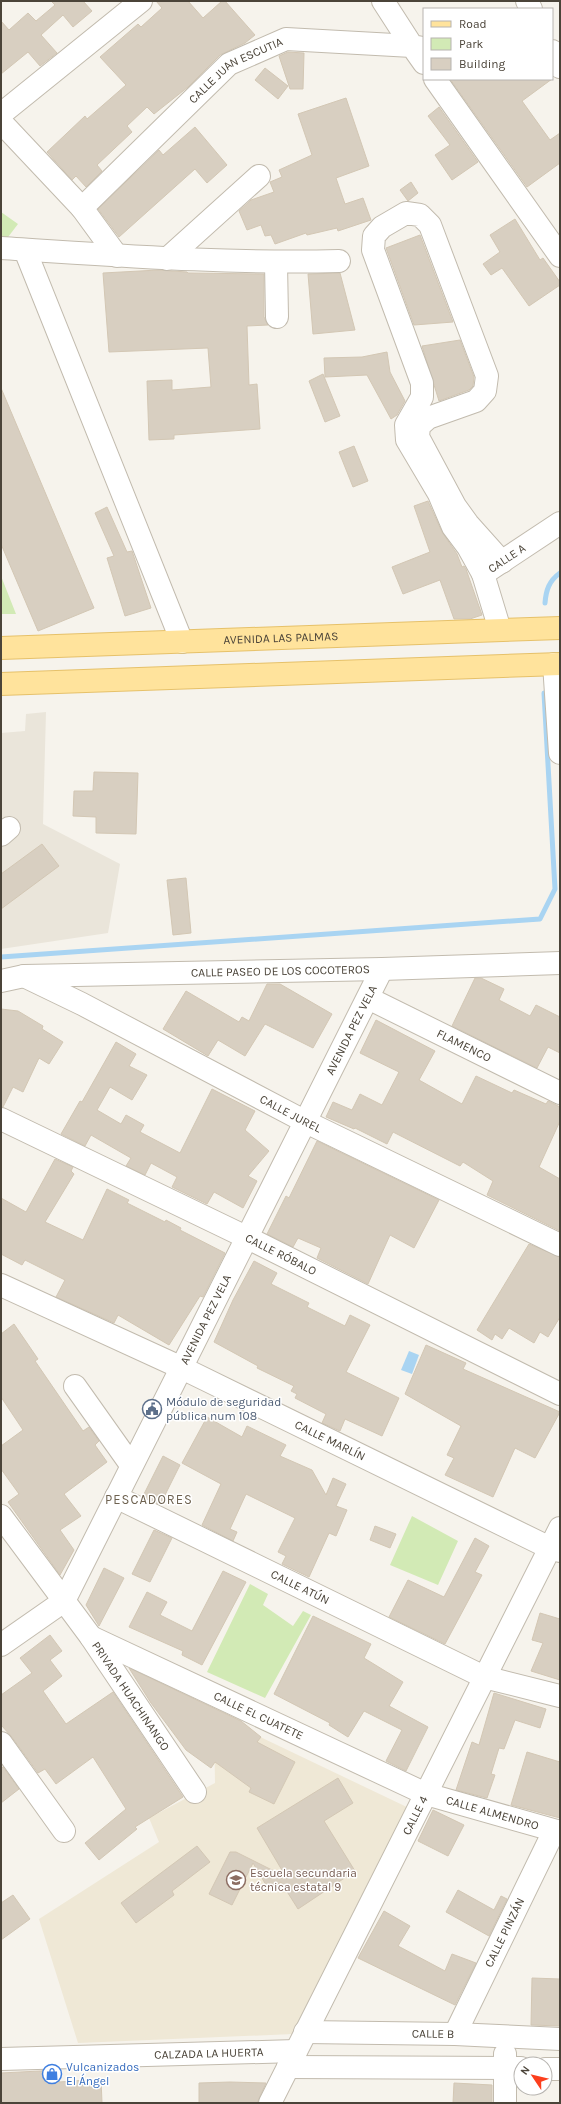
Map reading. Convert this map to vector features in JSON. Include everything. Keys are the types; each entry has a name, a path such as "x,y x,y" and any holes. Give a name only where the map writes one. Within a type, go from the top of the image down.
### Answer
{"main road":[{"name":"AVENIDA LAS PALMAS","path":"1,648 560,628"},
{"path":"1,684 557,664"}],"street":[{"path":"1,114 141,1"},
{"path":"383,1 420,52"},
{"name":"CALLE JUAN ESCUTIA","path":"82,208 229,64 286,39 420,52"},
{"path":"553,53 560,67"},
{"path":"436,80 560,256"},
{"path":"1,122 82,208 117,256"},
{"path":"167,259 259,176"},
{"path":"483,574 468,546 453,527 438,494 406,440 406,425 412,411 422,396 422,383 373,250 374,236 382,227 406,214 420,215 430,225 487,376 485,390 476,401 428,418 419,426 418,436 455,506 468,524 502,562"},
{"path":"1,248 167,259 276,263 339,261"},
{"path":"25,250 182,642"},
{"path":"276,263 278,317"},
{"name":"CALLE A","path":"500,630 483,574 560,523"},
{"path":"557,664 560,753"},
{"name":"CALLE PASEO DE LOS COCOTEROS","path":"1,981 24,976 382,969 560,963"},
{"name":"AVENIDA PEZ VELA","path":"1,1645 64,1601 131,1465 248,1238 382,969"},
{"name":"CALLE JUREL","path":"24,976 82,1004 306,1122 560,1245"},
{"name":"FLAMENCO","path":"368,998 560,1094"},
{"name":"CALLE RÓBALO","path":"1,1119 248,1238 560,1394"},
{"name":"CALLE MARLÍN","path":"1,1285 182,1368 555,1550"},
{"path":"75,1386 131,1465"},
{"name":"CALLE ATÚN","path":"116,1497 484,1677 560,1696"},
{"name":"PRIVADA HUACHINANGO","path":"1,1516 91,1637 195,1792"},
{"name":"CALLE 4","path":"270,2103 484,1677 555,1550 560,1528"},
{"name":"CALLE EL CUATETE","path":"91,1637 426,1794"},
{"path":"1,1743 64,1831"},
{"name":"CALLE ALMENDRO","path":"426,1794 557,1831"},
{"name":"CALLE PINZÁN","path":"455,2034 557,1831"},
{"name":"CALLE B","path":"296,2050 455,2034 560,2039"},
{"path":"505,2037 513,2068 505,2103"},
{"name":"CALZADA LA HUERTA","path":"1,2059 296,2050 513,2068"}],"shaded area":[{"path":"46,712 43,824 120,864 108,933 1,949 1,733 25,731 26,714"},
{"name":"Escuela secundaria técnica estatal 9","path":"214,1715 411,1809 293,2034 78,2043 39,1919 159,1842 149,1818 215,1783"}],"green space":[{"path":"1,212 18,224 2,245 1,245"},
{"path":"1,576 16,614 1,614"},
{"path":"412,1516 458,1541 438,1585 390,1565"},
{"path":"250,1584 268,1594 263,1605 293,1626 303,1611 311,1615 265,1698 207,1672"}],"water":[{"path":"409,1351 419,1355 412,1374 401,1370"}],"building":[{"path":"51,1 83,1 92,11 73,27 63,15 41,35 57,53 40,66 28,52 1,74 1,21 9,30 28,13 36,21 55,5"},
{"path":"156,1 188,1 203,18 222,1 225,1 255,35 245,43 220,55 188,87 154,114 147,107 127,126 132,132 97,165 102,171 86,187 76,176 72,180 47,152 85,116 87,119 126,85 100,57 138,24 141,27 162,8"},
{"path":"288,52 304,53 303,89 290,89 279,56"},
{"path":"265,68 288,86 278,99 255,80"},
{"path":"451,80 551,80 522,101 550,140 560,133 560,163 527,187"},
{"path":"346,98 369,166 336,178 345,204 363,198 371,220 338,231 337,228 307,235 306,233 275,244 271,235 265,236 261,225 247,230 239,211 251,200 274,192 270,182 282,177 279,170 312,155 298,114"},
{"path":"439,107 478,162 452,180 435,155 450,145 428,116"},
{"path":"195,127 227,165 207,183 195,169 119,237 98,209 159,150 163,155"},
{"path":"411,182 418,193 408,201 400,190"},
{"path":"515,219 540,260 543,258 560,282 560,285 529,306 502,268 491,275 483,264 500,252 490,235"},
{"path":"420,235 453,322 414,325 386,248"},
{"path":"158,270 188,273 264,274 264,317 268,325 247,326 249,385 257,384 260,429 174,435 174,439 149,440 147,381 172,380 172,390 211,387 208,348 109,352 103,273"},
{"path":"340,273 355,330 313,334 308,274"},
{"path":"460,340 474,377 473,386 469,390 439,401 422,346"},
{"path":"387,352 390,372 405,401 397,415 391,419 367,375 325,377 324,358 362,357"},
{"path":"323,374 340,416 325,422 309,381"},
{"path":"1,388 94,608 38,631 1,544"},
{"path":"354,446 368,481 353,487 339,452"},
{"path":"428,501 442,532 457,554 462,567 464,566 466,569 482,615 470,619 454,619 440,580 403,594 392,567 430,552 414,506"},
{"path":"107,507 127,552 132,551 151,608 125,616 107,558 114,556 95,513"},
{"path":"94,772 138,773 136,834 96,833 96,817 73,816 74,791 93,791"},
{"path":"42,844 59,866 1,909 1,874"},
{"path":"186,878 191,933 173,935 167,880"},
{"path":"475,978 481,978 504,989 499,1000 530,1016 536,1005 560,1017 560,1053 548,1047 537,1068 452,1026"},
{"path":"267,984 280,984 332,1014 313,1048 265,1024 245,1056 218,1040 208,1056 163,1029 186,991 239,1022 242,1017 249,1021"},
{"path":"1,1009 18,1011 43,1026 42,1029 63,1042 49,1064 39,1058 23,1092 13,1087 3,1107 1,1107"},
{"path":"376,1020 435,1051 419,1080 462,1104 476,1076 512,1093 514,1090 546,1104 548,1101 560,1107 560,1121 539,1167 560,1179 560,1231 487,1195 493,1181 463,1162 460,1166 393,1132 387,1144 355,1128 354,1129 326,1117 333,1102 352,1110 360,1094 382,1105 399,1072 360,1053"},
{"path":"116,1042 136,1054 129,1066 147,1075 132,1100 110,1087 97,1110 121,1124 126,1115 144,1125 140,1132 180,1153 212,1089 255,1111 245,1130 269,1151 248,1176 257,1181 243,1208 214,1192 207,1204 172,1187 177,1177 151,1163 145,1175 126,1166 131,1158 91,1135 85,1146 61,1134 80,1101 82,1102"},
{"path":"317,1141 439,1200 414,1248 390,1235 368,1284 317,1258 321,1248 298,1238 293,1247 267,1234 286,1196 289,1198"},
{"path":"55,1159 73,1167 71,1171 74,1174 45,1222 83,1240 107,1189 129,1200 127,1203 165,1222 166,1220 181,1228 180,1230 225,1253 203,1297 200,1296 169,1345 118,1315 114,1323 56,1297 65,1280 25,1260 22,1265 1,1254 1,1198 26,1212"},
{"path":"529,1244 560,1257 560,1317 548,1337 540,1332 534,1343 509,1328 502,1339 495,1334 492,1340 477,1330"},
{"path":"254,1261 277,1273 271,1284 309,1303 307,1307 345,1326 350,1315 370,1325 346,1372 399,1398 382,1436 345,1419 340,1431 322,1423 326,1414 295,1398 297,1394 291,1391 294,1386 257,1368 258,1366 214,1342 233,1300"},
{"path":"14,1324 38,1359 35,1361 83,1431 89,1427 99,1441 95,1445 107,1462 64,1494 81,1516 60,1530 74,1550 60,1575 8,1502 19,1494 1,1469 1,1446 23,1430 1,1397 1,1334"},
{"path":"426,1345 466,1363 463,1369 560,1412 535,1458 515,1448 493,1497 445,1475 454,1458 447,1455 461,1426 405,1394"},
{"path":"207,1417 242,1437 247,1426 286,1445 280,1456 312,1470 326,1495 333,1478 346,1484 336,1506 347,1510 336,1536 329,1533 309,1577 282,1564 286,1556 278,1552 295,1518 246,1494 230,1529 237,1532 233,1541 202,1525 221,1484 182,1463"},
{"path":"163,1456 180,1465 160,1505 143,1496"},
{"path":"375,1526 396,1534 390,1548 370,1540"},
{"path":"154,1530 172,1538 150,1582 132,1574"},
{"path":"475,1538 489,1546 475,1572 482,1575 445,1644 389,1617 408,1580 444,1597"},
{"path":"104,1568 124,1578 99,1626 86,1605"},
{"path":"223,1571 246,1582 202,1665 182,1655 183,1651 129,1627 147,1592 167,1602 160,1615 192,1631"},
{"path":"540,1613 560,1619 560,1680 531,1671 543,1643 532,1640"},
{"path":"313,1616 371,1644 364,1658 403,1682 389,1706 428,1727 406,1771 386,1761 402,1730 364,1711 348,1737 329,1725 330,1723 274,1694"},
{"path":"50,1635 62,1651 50,1660 62,1676 43,1691 66,1724 113,1692 183,1797 135,1827 137,1829 99,1860 85,1843 126,1809 93,1757 56,1784 45,1769 38,1773 11,1736 1,1725 1,1695 32,1673 20,1658"},
{"path":"129,1668 241,1721 261,1737 257,1742 295,1762 274,1804 249,1792 251,1788 215,1762 211,1768 186,1750 151,1703"},
{"path":"494,1693 546,1709 540,1728 515,1720 504,1749 499,1748 491,1774 495,1775 487,1798 456,1790 472,1742 479,1745"},
{"path":"527,1752 560,1762 560,1818 511,1805"},
{"path":"3,1767 19,1789 1,1803 1,1768"},
{"path":"338,1778 353,1803 324,1821 355,1871 298,1909 281,1882 269,1890 253,1863 232,1905 209,1894 230,1852 236,1852 286,1877 257,1828"},
{"path":"433,1810 464,1825 448,1856 418,1841"},
{"path":"197,1846 210,1862 172,1891 174,1895 136,1923 121,1903"},
{"path":"458,1890 494,1910 501,1896 507,1899 489,1936 446,1912"},
{"path":"13,1895 30,1919 1,1940 1,1903"},
{"path":"384,1911 410,1926 398,1946 445,1971 452,1954 476,1963 455,2005 358,1958"},
{"path":"532,1978 560,1979 560,2026 531,2025"},
{"path":"59,2070 59,2082 101,2079 102,2103 1,2103 1,2073"},
{"path":"199,2083 266,2083 257,2103 199,2103"},
{"path":"454,2083 492,2085 492,2103 453,2103"}],"waterway":[{"path":"545,603 549,586 553,579 560,573"},
{"path":"1,957 540,919 555,889 544,693"}],"place":[{"name":"Módulo de seguridad pública num 108","path":"152,1409"},
{"name":"Escuela secundaria técnica estatal 9","path":"236,1880"},
{"name":"Vulcanizados El Ángel","path":"52,2074"}],"district":[{"name":"PESCADORES","path":"149,1499"}]}
